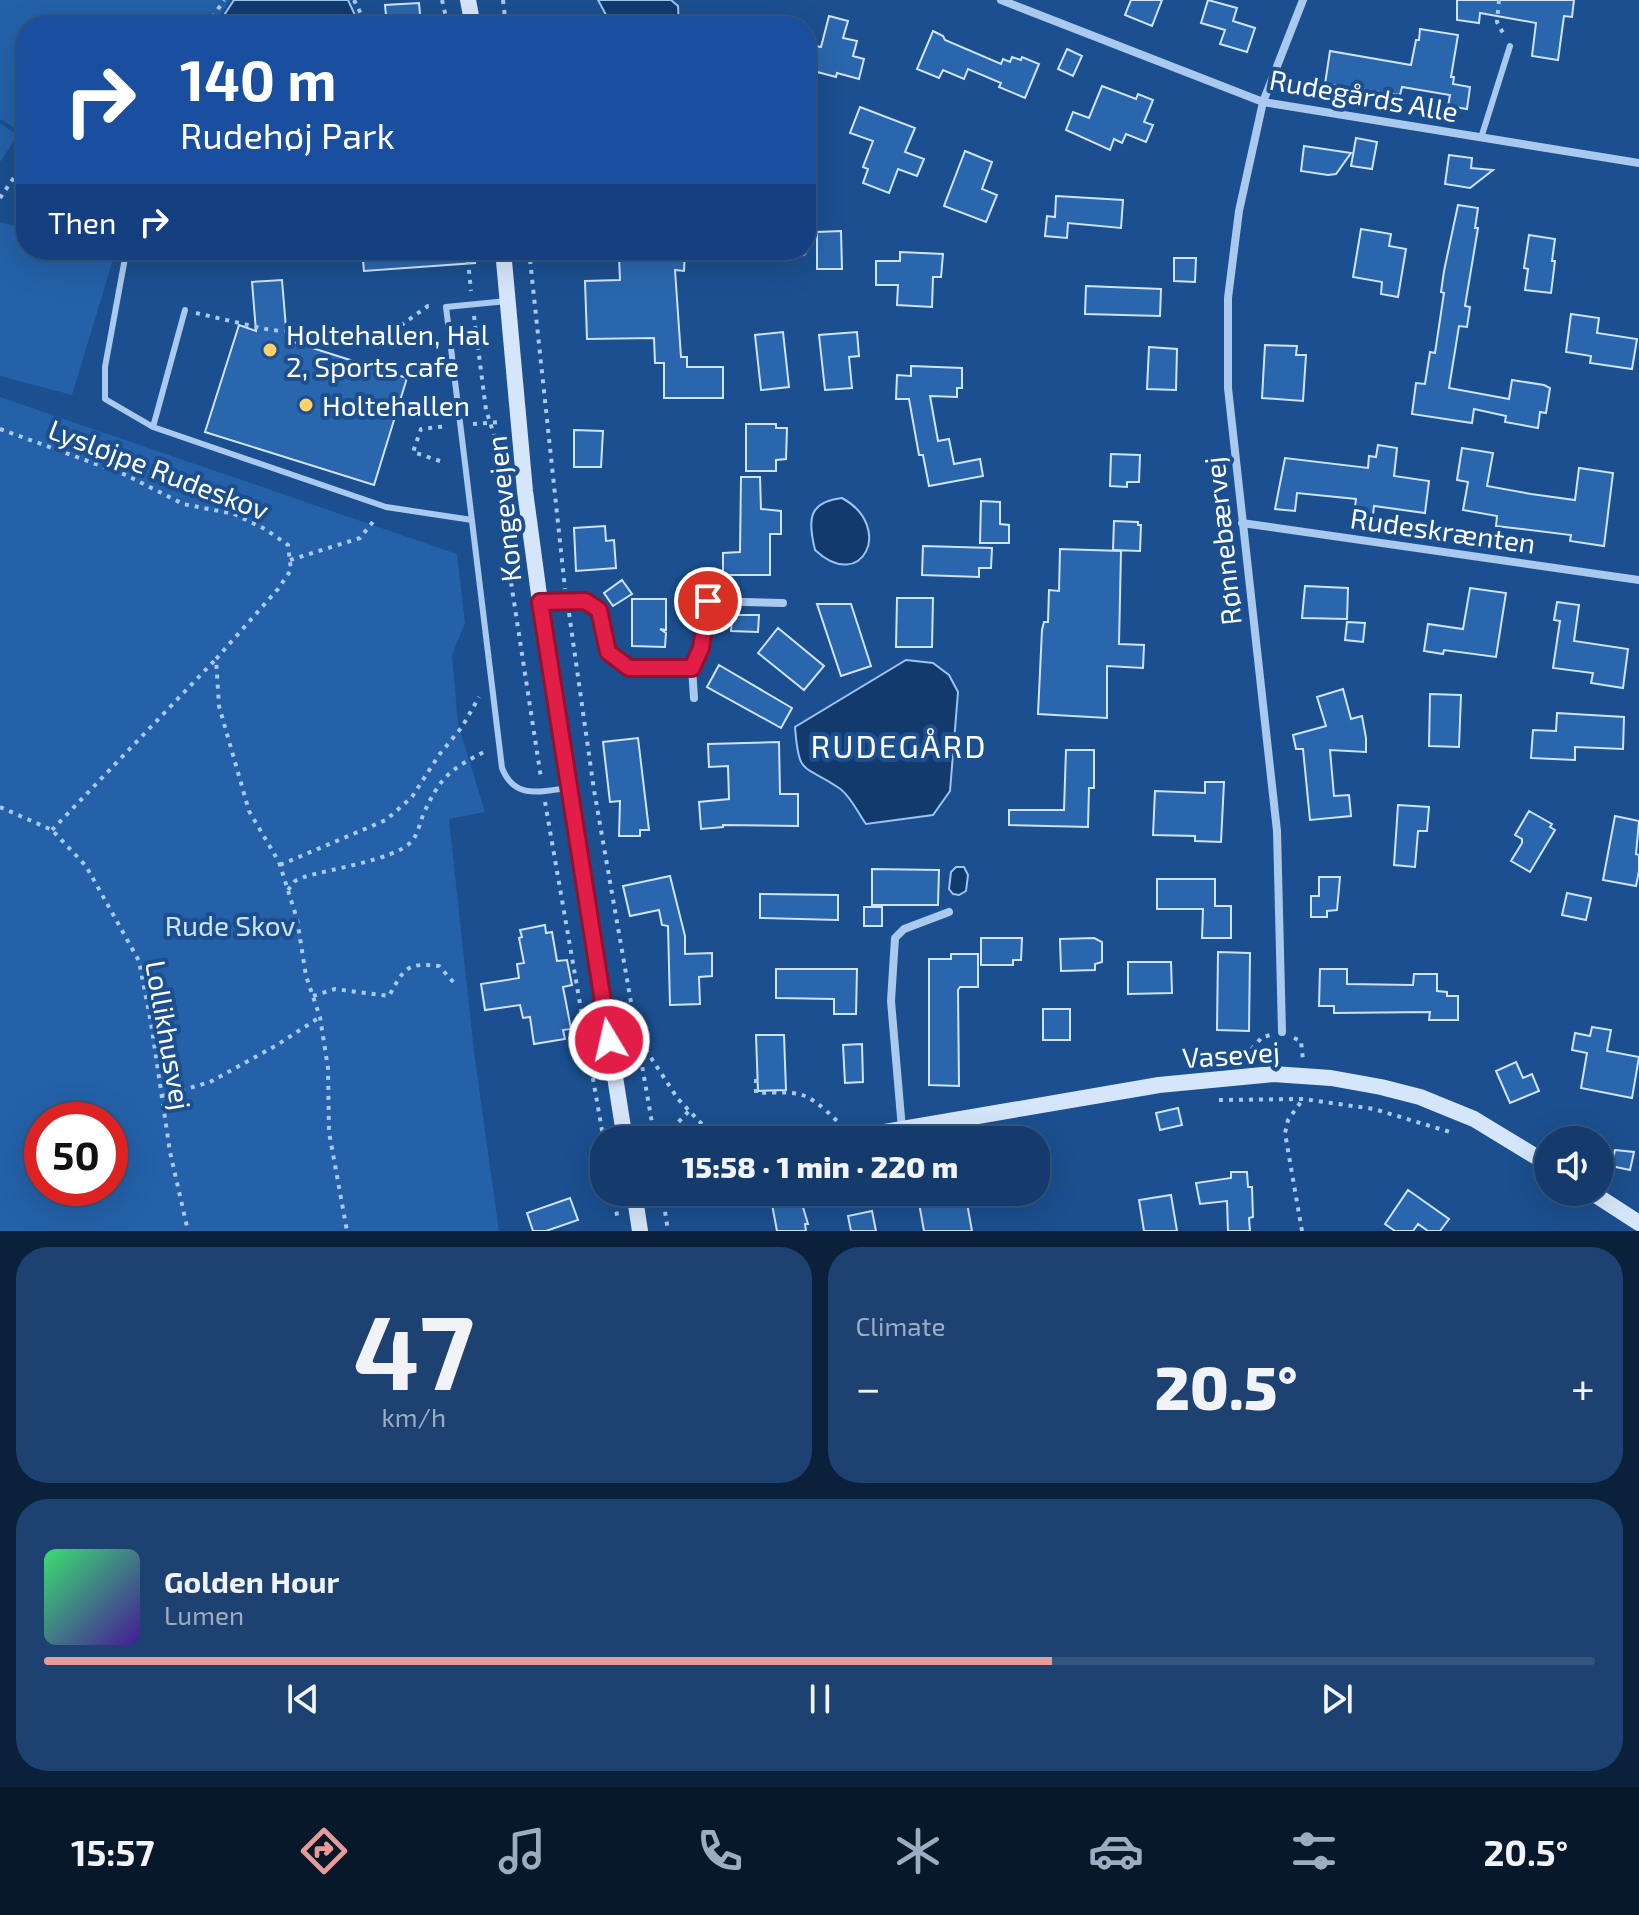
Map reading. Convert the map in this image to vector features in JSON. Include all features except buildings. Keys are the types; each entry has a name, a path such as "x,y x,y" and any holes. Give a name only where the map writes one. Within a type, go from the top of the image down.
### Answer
{"main road":[{"name":"Kongevejen","path":"504,260 525,491 540,602 623,1126"},
{"name":"Vasevej","path":"925,1126 1159,1085 1273,1074 1381,1087 1445,1106 1499,1133 1534,1155"},
{"path":"636,1206 640,1231"},
{"path":"1613,1206 1639,1223"}],"street":[{"name":"Rudegårds Alle","path":"1001,0 1263,102 1639,163"},
{"name":"Rønnebærvej","path":"1282,1032 1277,831 1228,388 1228,298 1239,211 1263,102 1303,0"},
{"name":"Rudeskrænten","path":"1242,523 1639,580"},
{"path":"540,602 585,601 599,610 608,652 629,668 692,668"},
{"path":"694,698 692,668 701,648 708,601 783,603"},
{"path":"902,1126 891,1001 895,938 904,929 949,912"}],"lane":[{"path":"1481,138 1510,46"},
{"path":"125,260 105,367 105,399 153,427 386,507 472,520"},
{"path":"507,301 446,307 499,745 507,782 522,790 567,788"},
{"path":"153,427 185,310"}],"path":[{"path":"1499,0 1497,22 1510,46"},
{"path":"0,198 16,175"},
{"path":"468,260 486,410 498,447 507,556 543,791 601,1126"},
{"path":"530,260 567,601 594,790 653,1126"},
{"path":"185,310 270,330 374,338 400,326 428,306 446,307"},
{"name":"Lysløjpe Rudeskov","path":"0,429 126,475 183,504 234,514 265,529 288,545 290,560"},
{"path":"52,830 216,659 278,589 291,570 290,560 360,538 386,507"},
{"path":"216,659 219,706 249,811 280,865 297,919 306,976 320,1017 328,1068 329,1132 347,1231"},
{"path":"280,865 386,820 412,797 477,703 489,659"},
{"path":"288,890 295,881 304,877 388,855 412,842 444,776 457,765 499,745"},
{"name":"Lollikhusvej","path":"0,807 52,830 86,866 139,961 170,1152 188,1231"},
{"path":"313,996 335,989 389,996 402,974 418,964 439,966 455,984"},
{"path":"162,1096 210,1082 320,1017"},
{"path":"1228,1077 1262,1037 1282,1032 1301,1041 1304,1076"},
{"path":"638,1038 678,1099 703,1126"},
{"path":"756,1079 756,1093 798,1092 814,1099 836,1126"},
{"name":"Vasevej","path":"1302,1231 1285,1133 1288,1120 1303,1099 1374,1109 1456,1134"},
{"path":"675,1126 689,1111"},
{"path":"615,1206 619,1231"},
{"path":"664,1206 668,1231"}],"green space":[{"path":"0,0 230,0 220,16 16,16 16,129 0,119"},
{"path":"0,123 16,134 16,138 0,162"},
{"path":"0,222 16,226 16,260 113,260 72,395 0,376"},
{"name":"Rude Skov","path":"0,397 457,554 465,623 452,655 458,724 485,812 449,819 474,1052 499,1231 0,1231"}],"shaded area":[{"path":"234,0 348,0 355,16 224,16"},
{"path":"598,0 671,0 678,6 678,16 607,16"},
{"path":"842,498 858,510 867,525 869,539 866,551 858,561 846,565 832,562 815,550 811,530 816,509 831,500"},
{"path":"906,660 933,663 949,675 958,692 950,791 933,815 866,824 843,791 801,762 795,727"},
{"path":"956,867 964,867 968,875 966,891 959,895 949,889 951,872"}],"place":[{"name":"Holtehallen, Hal 2, Sports cafe","path":"270,350"},
{"name":"Holtehallen","path":"306,405"}],"district":[{"name":"RUDEGÅRD","path":"899,745"}],"route":[{"path":"609,1040 540,602 585,601 599,610 608,652 629,668 692,668 701,648 708,601"}]}
